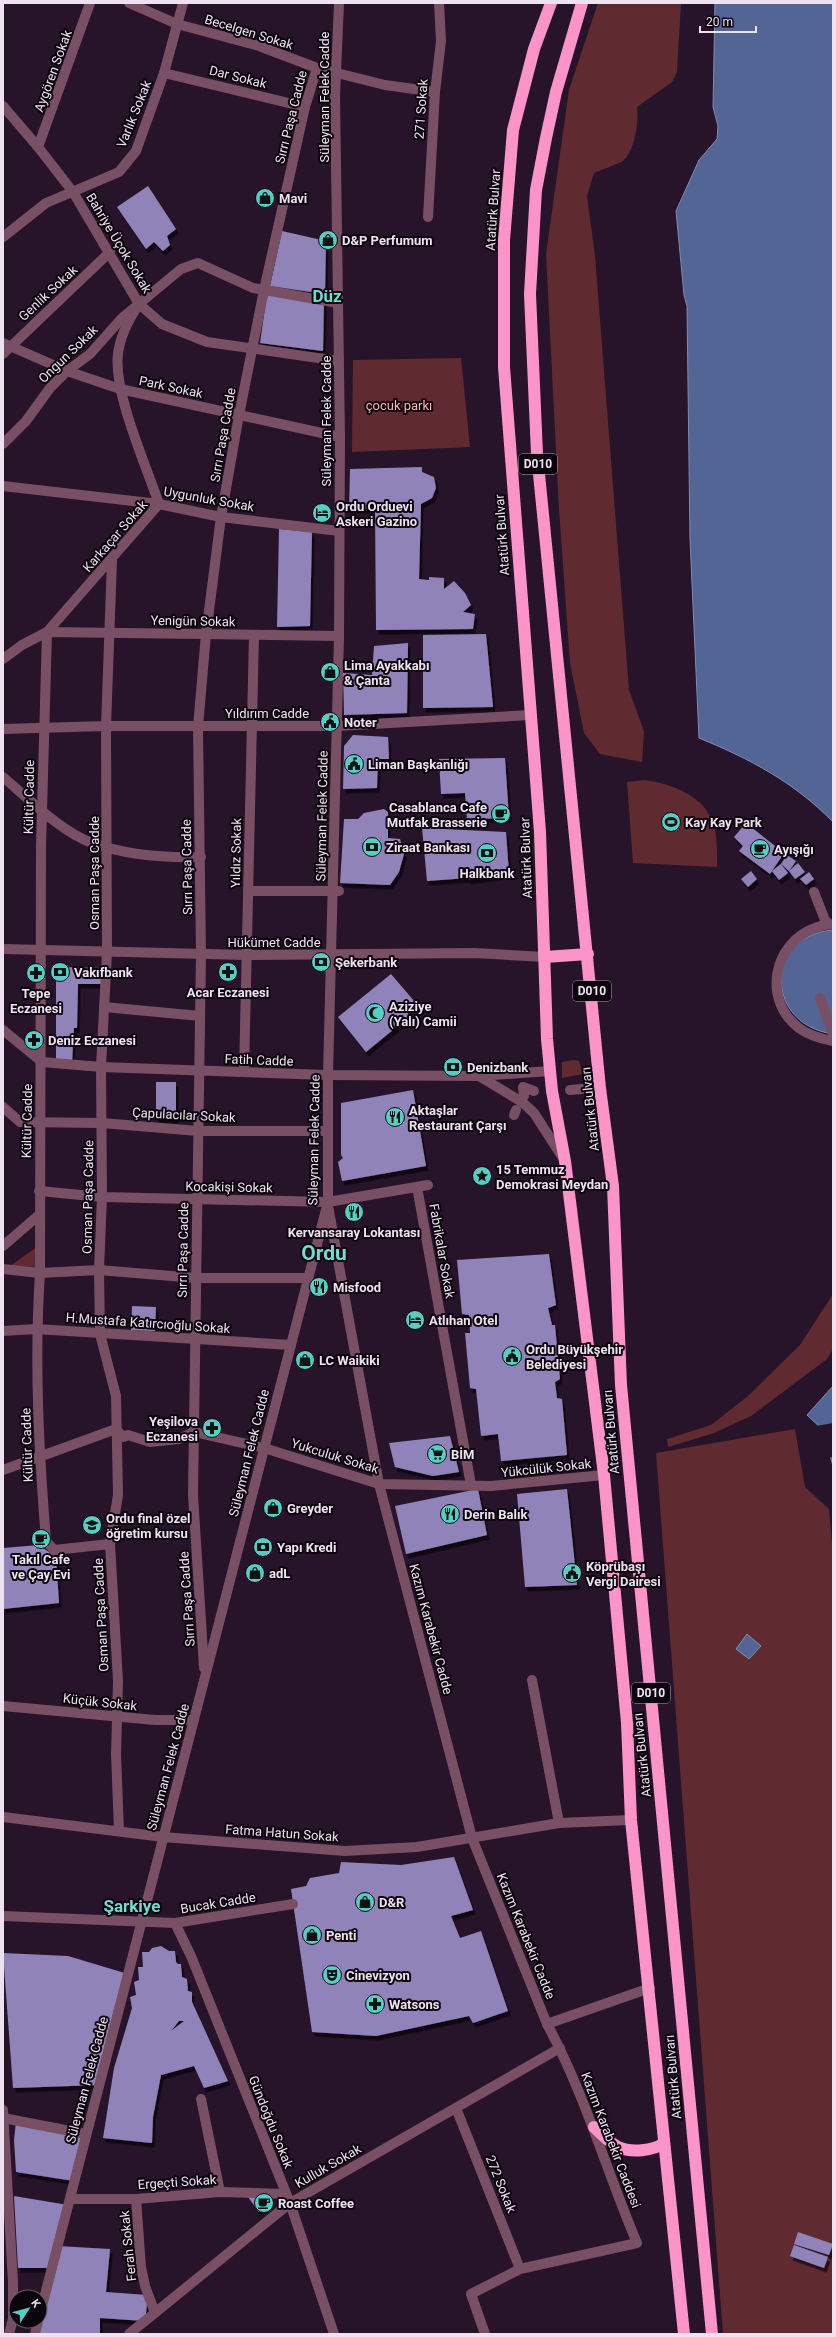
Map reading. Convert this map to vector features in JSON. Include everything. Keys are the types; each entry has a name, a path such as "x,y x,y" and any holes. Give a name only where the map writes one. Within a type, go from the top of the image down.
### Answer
{"highway":[{"name":"Atatürk Bulvar","path":"550,1071 540,832 504,367 504,240 512,130 534,50 551,3"},
{"name":"D010","path":"582,3 546,138 536,190 530,294 537,454 588,954"},
{"path":"545,957 588,954"},
{"name":"Atatürk Bulvarı","path":"588,954 613,1186 621,1385 712,2334"},
{"name":"Atatürk Bulvarı","path":"550,1071 565,1161 604,1475 627,1723 631,1820 650,1988 664,2143 673,2213 684,2334"},
{"path":"594,2127 612,2143 624,2149 654,2148 664,2143"}],"street":[{"name":"Aygören Sokak","path":"38,147 90,3"},
{"name":"Becelgen Sokak","path":"129,3 177,24 259,46 317,68 392,86 435,92"},
{"name":"Varlık Sokak","path":"3,237 46,203 120,172 136,151 164,73 183,3"},
{"name":"Süleyman Felek Cadde","path":"47,2289 328,1202 328,1074 331,955 336,891 339,636 340,437 336,72 339,3"},
{"name":"271 Sokak","path":"428,217 435,92 441,41 439,3"},
{"name":"Sırrı Paşa Cadde","path":"205,1676 193,1495 201,954 201,856 198,727 206,634 221,517 264,290 305,107 317,68"},
{"name":"Dar Sokak","path":"164,73 305,107"},
{"name":"Bahriye Üçok Sokak","path":"3,106 38,147 73,192 110,252 139,304 162,324 207,342 252,350 339,361"},
{"name":"Genlik Sokak","path":"5,348 110,252"},
{"name":"Ongun Sokak","path":"3,444 26,421 50,388 67,371 90,354 122,318 181,269 198,263 254,288 338,303"},
{"name":"Karkaçar Sokak","path":"3,660 22,645 46,632 112,560 159,504 120,389 118,354 126,323 139,304"},
{"name":"Park Sokak","path":"5,348 120,389 340,437"},
{"name":"Uygunluk Sokak","path":"3,486 159,504 221,517 339,531"},
{"name":"Osman Paşa Cadde","path":"112,560 108,632 106,726 107,952 101,1067 102,1197 99,1270 100,1334 116,1396 118,1495 110,1544 118,1681 119,1831"},
{"name":"Yenigün Sokak","path":"46,632 339,636"},
{"name":"Kültür Cadde","path":"46,632 43,729 41,950 42,1062 39,1191 40,1273 36,1328 39,1456 46,1541 54,1550 110,1544"},
{"name":"Yıldız Sokak","path":"244,1072 254,635"},
{"name":"Yıldırım Cadde","path":"3,729 106,726 337,726 530,715"},
{"path":"3,777 43,811 91,842 133,853 174,858 201,856"},
{"path":"248,891 336,891"},
{"path":"814,892 824,920 831,924"},
{"path":"831,924 811,930 789,947 782,957 776,976 776,988 779,1001 788,1018 799,1028 833,1041"},
{"name":"Hükümet Cadde","path":"3,949 247,955 475,953 545,957"},
{"path":"820,998 833,1034"},
{"path":"104,1008 200,1016"},
{"path":"3,1030 42,1062"},
{"name":"Fatih Cadde","path":"42,1062 101,1067 328,1074 479,1076 550,1071"},
{"path":"479,1076 522,1102 534,1114 565,1161"},
{"path":"524,1096 523,1087 534,1091"},
{"path":"570,1090 582,1089"},
{"name":"Çapulacılar Sokak","path":"3,1107 20,1122 102,1124 198,1131 327,1131"},
{"name":"Kocakişi Sokak","path":"39,1191 102,1197 328,1202 428,1185"},
{"name":"Fabrikalar Sokak","path":"418,1187 471,1484"},
{"name":"Kazım Karabekir Cadde","path":"328,1202 379,1484 472,1838 547,2024 560,2048"},
{"path":"3,1246 39,1215"},
{"path":"3,1269 40,1273 99,1270 196,1278 308,1278"},
{"name":"H.Mustafa Katırcıoğlu Sokak","path":"3,1331 36,1328 100,1334 290,1345"},
{"path":"3,1470 116,1429 123,1437 128,1436 150,1442 179,1439 194,1432"},
{"name":"Yukculuk Sokak","path":"194,1432 264,1448 379,1484 471,1484"},
{"name":"Yükcülük Sokak","path":"471,1484 491,1486 604,1475"},
{"path":"532,1680 559,1823"},
{"name":"Küçük Sokak","path":"3,1706 155,1720 194,1720"},
{"name":"Fatma Hatun Sokak","path":"3,1817 163,1837 345,1851 417,1847 559,1823 631,1820"},
{"name":"Bucak Cadde","path":"3,1916 175,1923 293,1904"},
{"name":"Gündoğdu Sokak","path":"175,1923 191,1956 288,2198 334,2334"},
{"path":"547,2024 650,1988"},
{"name":"Kulluk Sokak","path":"129,2334 288,2198 456,2108 560,2048"},
{"name":"Kazım Karabekir Caddesi","path":"520,2269 637,2243 594,2127 560,2048"},
{"path":"201,2099 220,2192"},
{"name":"272 Sokak","path":"456,2108 520,2269"},
{"path":"9,2334 13,2319 13,2282 3,2116 86,2134"},
{"name":"Ergeçti Sokak","path":"70,2199 136,2198 220,2192 288,2198"},
{"name":"Ferah Sokak","path":"136,2198 141,2267 145,2286 155,2313"},
{"path":"485,2334 471,2294 520,2269"}],"green space":[{"path":"598,3 681,3 677,72 672,82 637,107 637,128 631,150 623,161 594,173 587,196 595,256 629,690 644,731 642,762 600,754 584,733 570,663 559,509 546,254 569,90"},
{"name":"çocuk parkı","path":"461,358 470,447 352,452 353,360"},
{"name":"Kay Kay Park","path":"644,780 663,784 683,791 692,796 706,810 715,829 717,842 717,867 633,863 627,782"},
{"path":"573,1060 579,1061 583,1074 562,1078 562,1062"},
{"path":"41,1244 39,1267 10,1266"},
{"path":"833,1294 833,1349 827,1359 751,1416 714,1433 668,1447 667,1439 711,1425 748,1396 800,1345"},
{"path":"795,1429 805,1487 829,1509 833,1555 833,2334 723,2334 656,1453"}],"water":[{"path":"715,3 833,3 833,822 787,783 754,763 699,738 690,539 687,306 684,295 676,211 699,160 717,139 718,126 713,107"},
{"path":"833,930 833,1034 810,1027 794,1014 784,998 781,980 785,962 794,947 811,935"},
{"path":"833,1386 833,1466 823,1430 807,1415"},
{"path":"747,1634 761,1646 749,1659 736,1649"}],"pier":[{"path":"833,1423 833,1457 828,1458 821,1431 816,1426"}],"building":[{"path":"148,186 176,229 167,236 170,245 163,251 154,242 146,249 117,207"},
{"path":"282,231 326,241 325,294 270,286"},
{"path":"267,294 324,302 323,351 260,343"},
{"path":"422,467 422,472 434,477 436,488 432,498 421,504 419,579 429,580 429,577 444,578 444,589 454,581 465,593 471,605 463,612 475,614 473,629 376,630 375,509 349,509 350,469"},
{"path":"279,529 312,532 310,626 277,627"},
{"path":"486,634 493,707 423,708 423,635"},
{"path":"408,643 407,713 344,715 343,673 372,675 374,646"},
{"path":"353,735 388,737 389,759 378,759 377,788 343,789 344,746"},
{"path":"505,758 509,818 467,819 465,793 441,794 439,759"},
{"name":"Ziraat Bankası","path":"384,809 388,812 388,838 400,839 404,854 399,872 390,885 340,883 344,819 358,819 364,813"},
{"name":"Ayışığı","path":"746,823 784,853 770,874 739,851 743,846 734,837"},
{"path":"422,828 506,832 509,874 468,880 468,878 427,881"},
{"path":"787,855 796,861 789,871 781,864"},
{"path":"798,863 805,872 795,879 789,871"},
{"path":"781,864 788,873 779,880 772,871"},
{"path":"751,871 757,879 748,887 741,879"},
{"path":"809,872 814,879 806,885 800,879"},
{"path":"56,967 103,968 103,984 78,984 77,1028 74,1028 72,1062 56,1061"},
{"name":"Aziziye (Yalı) Camii","path":"391,974 415,1002 405,1010 410,1016 366,1052 338,1017"},
{"path":"156,1082 176,1082 176,1119 156,1119"},
{"path":"413,1090 426,1166 342,1181 338,1162 343,1158 341,1155 341,1103"},
{"name":"Ordu Büyükşehir Belediyesi","path":"549,1254 556,1305 548,1308 552,1325 555,1325 560,1379 555,1382 557,1398 562,1399 567,1455 501,1461 498,1434 481,1436 476,1389 470,1388 465,1333 470,1333 469,1315 462,1314 457,1260"},
{"path":"132,1306 156,1307 155,1331 131,1330"},
{"path":"450,1436 459,1472 433,1476 395,1467 389,1443"},
{"path":"478,1489 487,1535 406,1554 395,1506"},
{"path":"567,1489 577,1585 525,1587 517,1494"},
{"path":"39,1545 56,1557 59,1603 3,1609 3,1548"},
{"path":"454,1857 473,1910 451,1916 460,1938 481,1931 508,2011 473,2023 469,2016 376,2036 312,2032 291,1889 306,1886 310,1878 339,1873 341,1862 401,1865"},
{"path":"161,1946 169,1951 175,1951 176,1962 181,1964 182,1977 187,1979 188,1991 192,1992 192,2002 228,2081 204,2088 194,2066 161,2075 153,2117 152,2143 103,2138 114,2068 132,2008 130,1997 136,1995 134,1982 139,1980 138,1967 143,1967 142,1952 149,1952 152,1948","holes":["179,2021 184,2021 171,2031"]},
{"path":"3,1953 68,1956 128,1974 99,2085 13,2088"},
{"path":"16,2121 86,2134 74,2181 16,2172 14,2140"},
{"path":"264,2195 270,2204 259,2212 248,2197"},
{"path":"14,2196 68,2205 58,2246 110,2249 106,2292 148,2295 145,2321 100,2318 100,2334 37,2334 38,2329 48,2329 47,2289 52,2268 18,2268"},
{"path":"798,2232 833,2244 829,2255 794,2244"},
{"path":"794,2245 828,2257 824,2268 790,2256"}],"place":[{"name":"Mavi","path":"265,198"},
{"name":"D&P Perfumum","path":"328,240"},
{"name":"Ordu Orduevi Askeri Gazino","path":"322,513"},
{"name":"Lima Ayakkabı & Çanta","path":"330,672"},
{"name":"Noter","path":"330,722"},
{"name":"Liman Başkanlığı","path":"354,764"},
{"name":"Casablanca Cafe Mutfak Brasserie","path":"501,814"},
{"name":"Kay Kay Park","path":"671,822"},
{"name":"Ziraat Bankası","path":"372,847"},
{"name":"Ayışığı","path":"760,849"},
{"name":"Halkbank","path":"487,853"},
{"name":"Şekerbank","path":"321,962"},
{"name":"Vakıfbank","path":"60,972"},
{"name":"Acar Eczanesi","path":"228,972"},
{"name":"Tepe Eczanesi","path":"36,973"},
{"name":"Aziziye (Yalı) Camii","path":"375,1013"},
{"name":"Deniz Eczanesi","path":"34,1040"},
{"name":"Denizbank","path":"453,1067"},
{"name":"Aktaşlar Restaurant Çarşı","path":"395,1117"},
{"name":"15 Temmuz Demokrasi Meydan","path":"482,1176"},
{"name":"Kervansaray Lokantası","path":"354,1212"},
{"name":"Misfood","path":"319,1287"},
{"name":"Atlıhan Otel","path":"415,1320"},
{"name":"Ordu Büyükşehir Belediyesi","path":"512,1356"},
{"name":"LC Waikiki","path":"305,1360"},
{"name":"Yeşilova Eczanesi","path":"212,1428"},
{"name":"BİM","path":"437,1454"},
{"name":"Greyder","path":"273,1508"},
{"name":"Derin Balık","path":"450,1514"},
{"name":"Ordu final özel öğretim kursu","path":"92,1525"},
{"name":"Takıl Cafe ve Çay Evi","path":"41,1539"},
{"name":"Yapı Kredi","path":"263,1547"},
{"name":"adL","path":"255,1573"},
{"name":"Köprübaşı Vergi Dairesi","path":"572,1573"},
{"name":"D&R","path":"365,1902"},
{"name":"Penti","path":"312,1935"},
{"name":"Cinevizyon","path":"332,1975"},
{"name":"Watsons","path":"375,2004"},
{"name":"Roast Coffee","path":"264,2203"}],"district":[{"name":"Düz","path":"327,296"},
{"name":"Ordu","path":"324,1253"},
{"name":"Şarkiye","path":"132,1906"}]}
